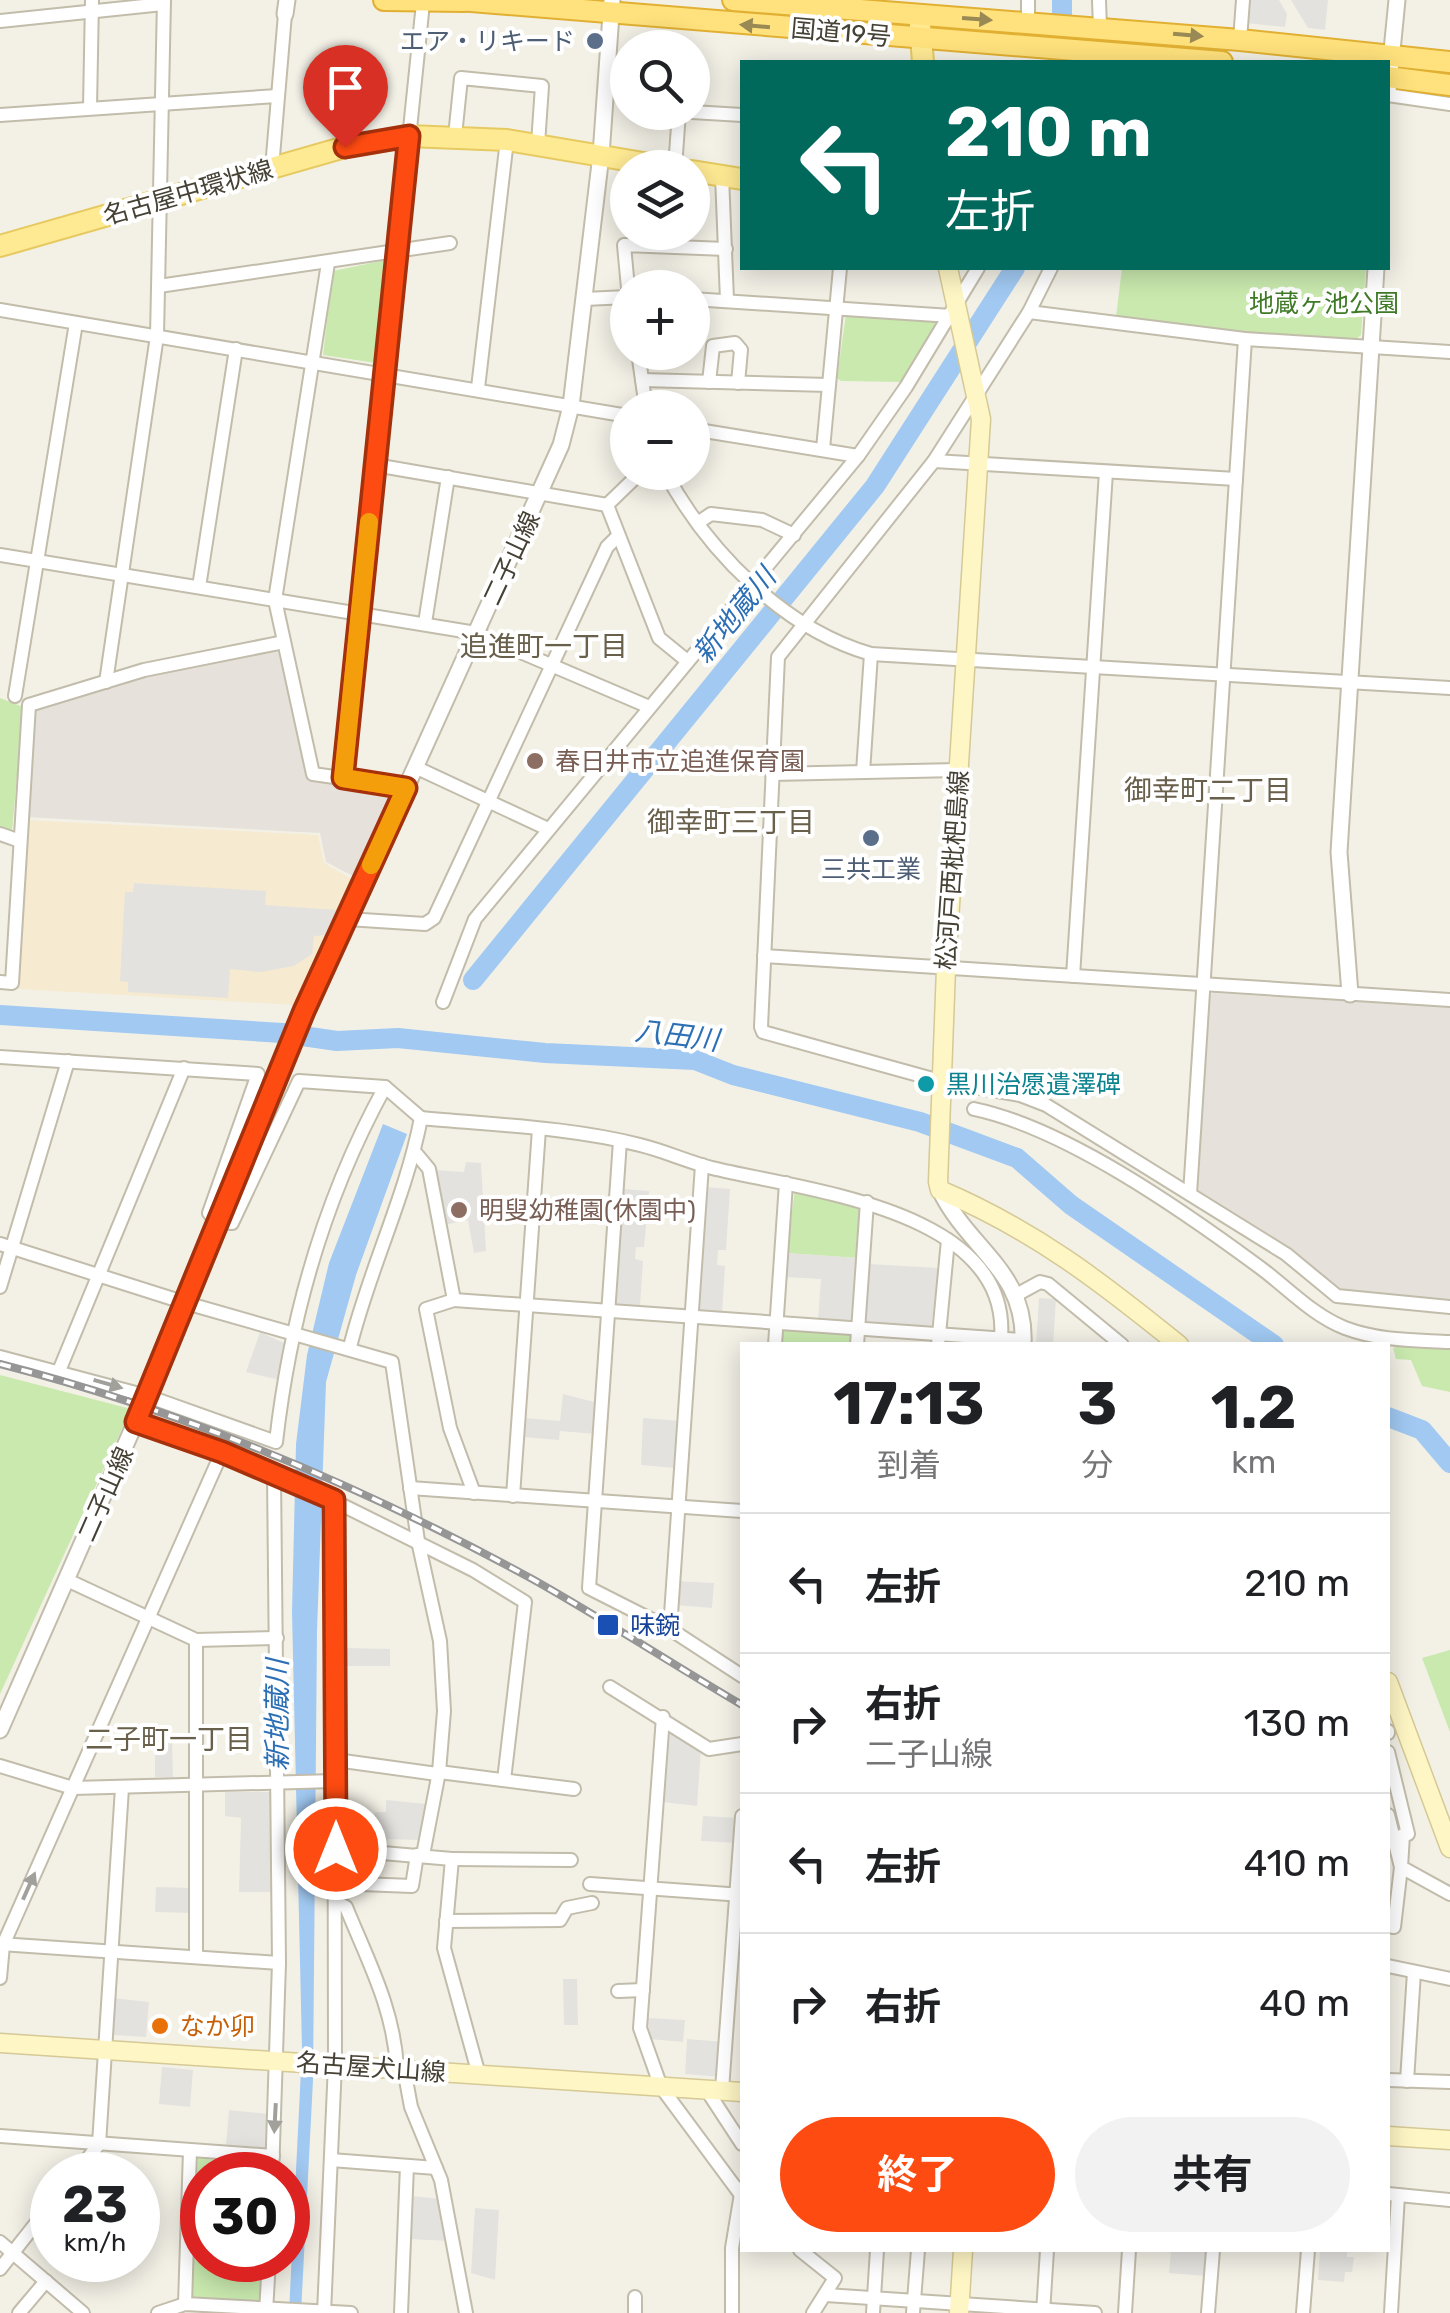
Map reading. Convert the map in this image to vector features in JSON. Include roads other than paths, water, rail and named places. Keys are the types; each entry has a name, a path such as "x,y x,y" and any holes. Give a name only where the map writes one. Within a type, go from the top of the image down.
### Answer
{"highway":[{"name":"国道19号","path":"384,0 611,7 1030,53 1179,60"},
{"name":"国道19号","path":"734,0 919,7 1032,23 1450,62"},
{"path":"1390,77 1450,85"}],"main road":[{"path":"919,7 924,60"},
{"name":"名古屋中環状線","path":"0,248 272,168 409,136 507,140 610,157"},
{"name":"松河戸西枇杷島線","path":"938,1182 939,1087 982,420 955,314 948,270"},
{"path":"938,1182 1077,1262 1175,1342"},
{"path":"1390,1687 1450,1848"},
{"name":"名古屋犬山線","path":"0,2043 740,2092"},
{"path":"1390,2136 1450,2140"},
{"path":"959,2308 963,2252"}],"street":[{"path":"1028,0 1032,23"},
{"path":"1095,28 1099,0"},
{"path":"1240,40 1243,0"},
{"path":"1389,60 1397,0"},
{"path":"0,22 92,6 164,2 157,336 106,682"},
{"path":"343,778 423,3"},
{"path":"90,108 92,6"},
{"path":"272,168 286,7"},
{"name":"二子山線","path":"0,1730 148,1396 304,1014 561,445 570,406 601,155 611,7"},
{"path":"455,136 461,78 542,86 538,144"},
{"path":"1390,93 1450,104"},
{"path":"0,115 277,96"},
{"path":"710,113 740,115"},
{"path":"478,388 507,140"},
{"path":"727,300 726,249 732,177"},
{"path":"159,286 450,244"},
{"path":"626,270 624,245 726,249"},
{"path":"328,263 275,600 313,774 406,788"},
{"path":"822,449 840,270"},
{"path":"443,1002 475,919 647,706 858,456 955,314 977,270"},
{"path":"1050,270 1029,312 934,461 778,657 763,1032 939,1087 1020,1095 1046,1105 1286,1254 1337,1296 1450,1307"},
{"path":"1350,994 1339,852 1376,270"},
{"path":"584,300 610,298"},
{"path":"710,300 955,314"},
{"path":"0,310 610,413"},
{"path":"1029,312 1245,339 1450,352"},
{"path":"15,696 76,323"},
{"path":"1190,1194 1245,339"},
{"path":"709,382 713,346 720,342 735,344 740,350 738,382"},
{"path":"199,587 236,349"},
{"path":"641,370 643,390"},
{"path":"642,380 829,385"},
{"path":"710,433 858,456"},
{"path":"934,461 1236,479"},
{"path":"375,465 607,504"},
{"path":"1073,976 1106,472"},
{"path":"425,624 448,478"},
{"path":"607,504 622,490"},
{"path":"677,490 699,522 753,584 804,626 832,643 871,654 1450,688"},
{"path":"607,504 659,638 686,660"},
{"path":"699,522 712,514 762,520 794,535"},
{"path":"348,918 426,924 434,918 607,547 618,536"},
{"path":"0,556 476,633 647,706"},
{"path":"0,692 29,705 106,682 284,642"},
{"path":"864,772 871,654"},
{"path":"0,982 12,983 29,705"},
{"path":"415,767 548,829"},
{"path":"772,774 958,770"},
{"path":"0,834 20,840"},
{"path":"764,956 1450,1000"},
{"path":"0,1056 258,1074 209,1213 217,1222 232,1223 299,1081 385,1088 420,1118 620,1141 702,1165 868,1202 948,1240 992,1286 1001,1302 1001,1338"},
{"path":"0,1287 6,1245 68,1061"},
{"path":"59,1371 96,1272 184,1068"},
{"path":"0,1357 148,1396 276,1442 296,1334 362,1129 385,1088"},
{"path":"974,1108 1035,1125 1102,1164 1228,1245 1330,1322 1382,1339 1450,1342"},
{"path":"347,1346 414,1151 420,1118"},
{"path":"513,1496 539,1129"},
{"path":"620,1141 589,1588 670,1629 740,1675"},
{"path":"414,1151 429,1168 454,1300"},
{"path":"670,1629 688,1316 702,1165"},
{"path":"474,1493 450,1428 426,1309 454,1300 858,1328 939,1339 1001,1338 1023,1342 1024,1314 1018,1294 950,1211 938,1182"},
{"path":"775,1342 786,1183"},
{"path":"857,1342 868,1202"},
{"path":"939,1339 948,1240"},
{"path":"6,1245 186,1304 347,1346 392,1362 418,1541 440,1641 444,1711 438,1773 412,1886 336,1882"},
{"path":"1018,1294 1040,1282 1048,1284 1115,1342"},
{"path":"136,1422 222,1452 334,1500 418,1541 525,1602 504,1780"},
{"path":"0,1978 2,1944 222,1452"},
{"path":"273,2152 281,2061 274,1474"},
{"path":"410,1488 740,1512"},
{"path":"322,2312 331,2160 336,1902 332,1781 336,1760 334,1500"},
{"path":"66,1580 196,1640 277,1638"},
{"path":"196,1640 196,1958"},
{"path":"610,1686 709,1749 740,1744"},
{"path":"663,1717 640,2028 661,2087 740,2196"},
{"path":"336,1760 574,1789"},
{"path":"1390,1760 1408,1834 1403,1835 1394,1927 1390,1926"},
{"path":"0,1766 73,1788 332,1781"},
{"path":"93,2152 99,2144 122,1788"},
{"path":"1390,1823 1401,1867 1450,1894"},
{"path":"336,1849 452,1860 571,1860"},
{"path":"452,1860 444,1948 479,2075"},
{"path":"590,1884 740,1895 714,2090 740,2140"},
{"path":"336,1902 346,1907 395,2028 411,2107 436,2168 466,2313"},
{"path":"446,1921 560,1920 566,1908 592,1903"},
{"path":"2,1944 279,1963"},
{"path":"1390,1966 1450,1979"},
{"path":"1407,2081 1414,1972"},
{"path":"618,1991 643,1990"},
{"path":"1390,2080 1450,2082"},
{"path":"0,2136 190,2152"},
{"path":"331,2160 436,2168"},
{"path":"400,2313 407,2166"},
{"path":"1390,2313 1393,2194 1450,2200"},
{"path":"732,2313 732,2248 740,2203"},
{"path":"0,2268 30,2232"},
{"path":"0,2242 30,2267"},
{"path":"802,2252 835,2278 813,2313"},
{"path":"873,2306 877,2252"},
{"path":"914,2307 918,2252"},
{"path":"1043,2310 1047,2252"},
{"path":"1125,2313 1129,2252"},
{"path":"1208,2313 1213,2252"},
{"path":"1302,2313 1308,2252"},
{"path":"20,2313 45,2282"},
{"path":"47,2282 83,2313"},
{"path":"185,2304 186,2282"},
{"path":"268,2282 268,2310"},
{"path":"826,2294 873,2306 1095,2313"},
{"path":"636,2297 636,2313"},
{"path":"158,2313 185,2304 351,2313"}],"water":[{"path":"383,1124 407,1134 356,1275 326,1382 317,1631 313,2080 309,2152 297,2152 302,2049 292,1612 296,1444 307,1355 329,1263"},
{"path":"291,2282 303,2282 301,2313 289,2313"}],"waterway":[{"name":"新地蔵川","path":"1062,0 1062,60"},
{"name":"新地蔵川","path":"473,980 875,486 1014,270"},
{"name":"八田川","path":"0,1015 282,1033 337,1041 398,1038 545,1053 695,1060 733,1075 920,1122 1017,1158 1071,1205 1270,1342"},
{"name":"八田川","path":"1390,1418 1422,1430 1450,1463"}],"railway":[{"path":"0,1364 139,1405 340,1483 534,1580 740,1704"}],"place":[{"name":"エア・リキード","path":"595,41"},
{"name":"春日井市立追進保育園","path":"535,761"},
{"name":"三共工業","path":"871,838"},
{"name":"黒川治愿遺澤碑","path":"926,1084"},
{"name":"明叟幼稚園(休園中)","path":"459,1210"},
{"name":"味鋺","path":"608,1625"},
{"name":"なか卯","path":"160,2026"}],"district":[{"name":"追進町一丁目","path":"544,646"},
{"name":"御幸町二丁目","path":"1208,790"},
{"name":"御幸町三丁目","path":"731,822"},
{"name":"二子町一丁目","path":"169,1739"}],"park label":[{"name":"地蔵ヶ池公園","path":"1324,303"}]}
